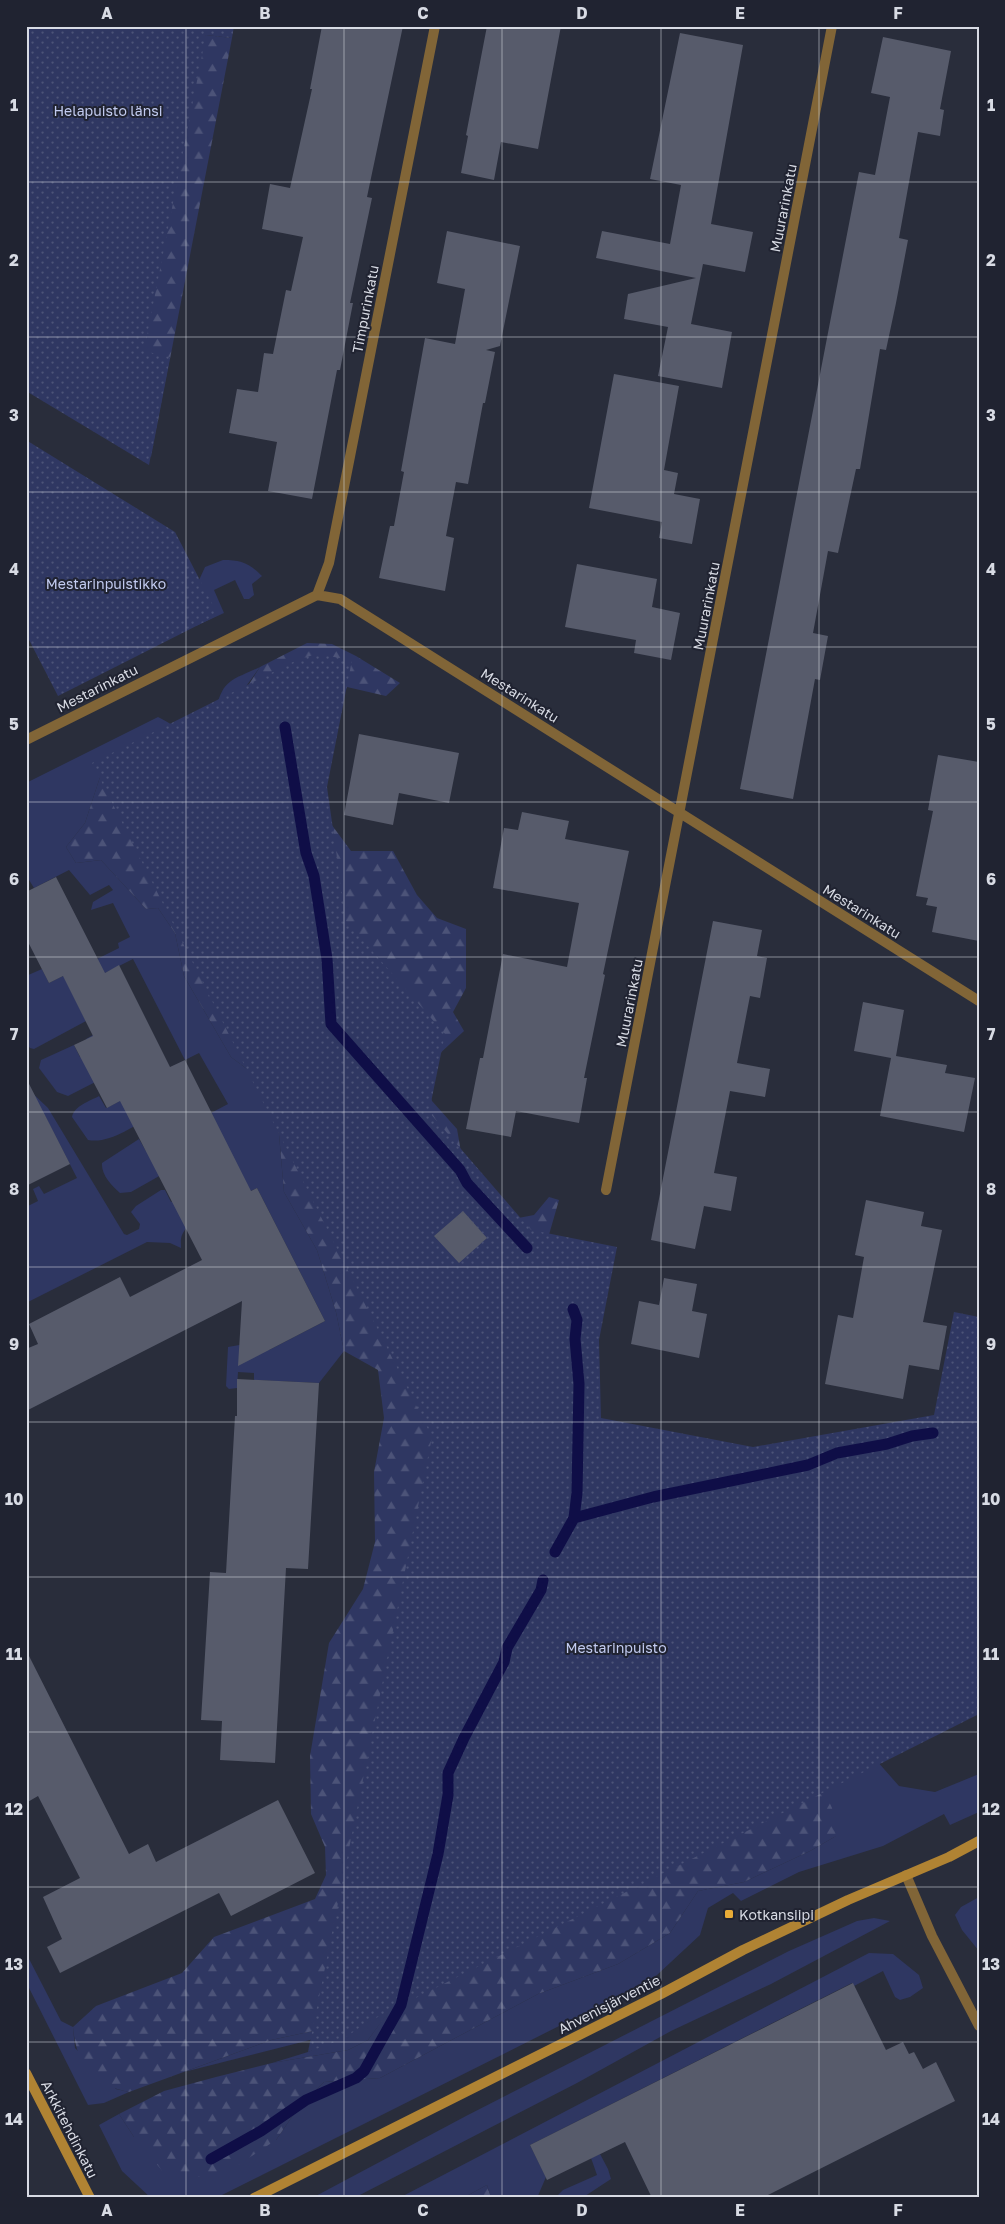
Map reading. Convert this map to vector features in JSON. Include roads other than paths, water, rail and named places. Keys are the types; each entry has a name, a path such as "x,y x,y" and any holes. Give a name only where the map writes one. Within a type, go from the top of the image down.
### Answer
{"main road":[{"name":"Ahvenisjärventie","path":"254,2198 661,1994 743,1950 949,1857 979,1841"},
{"name":"Arkkitehdinkatu","path":"26,2073 90,2198"}],"street":[{"name":"Timpurinkatu","path":"318,595 329,563 435,26"},
{"name":"Muurarinkatu","path":"606,1190 832,26"},
{"name":"Mestarinkatu","path":"26,740 318,595 340,599 979,1001"},
{"path":"906,1875 932,1936 979,2026"}],"waterway":[{"path":"285,727 306,853 314,876 327,959 331,1024 460,1170 467,1183 527,1248"},
{"path":"573,1309 577,1320 575,1339 579,1384 577,1493 574,1518"},
{"path":"555,1552 574,1518 653,1497 808,1465 837,1453 933,1433"},
{"path":"211,2159 261,2131 306,2100 356,2078 364,2071 401,2005 438,1854 448,1795 448,1773 504,1662 507,1648 541,1590 543,1580"}],"place":[{"name":"Kotkansiipi","path":"729,1914"}],"park label":[{"name":"Helapuisto länsi","path":"108,110"},
{"name":"Mestarinpuistikko","path":"106,583"},
{"name":"Mestarinpuisto","path":"616,1647"}]}
